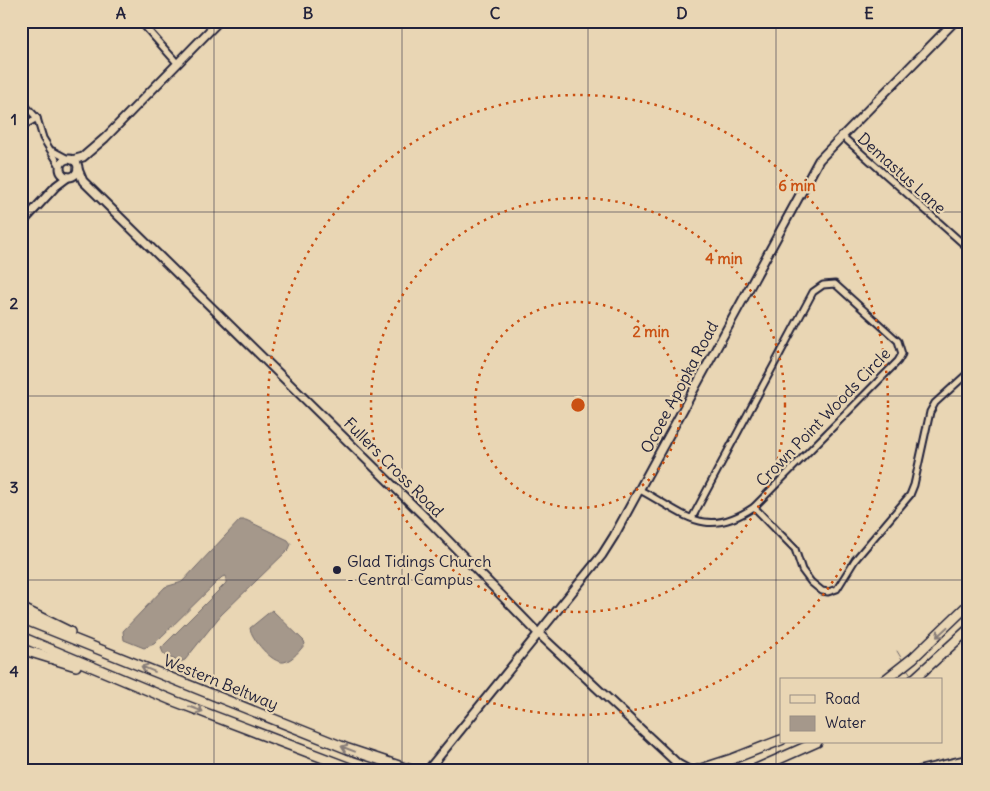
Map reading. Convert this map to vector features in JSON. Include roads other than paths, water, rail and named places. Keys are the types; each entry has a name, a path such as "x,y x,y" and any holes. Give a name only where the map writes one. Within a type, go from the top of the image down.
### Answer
{"highway":[{"path":"888,678 913,658 969,604"},
{"path":"21,608 127,660"},
{"name":"Western Beltway","path":"21,618 348,749 411,770"},
{"path":"916,678 969,629"},
{"name":"Western Beltway","path":"21,637 174,701 356,770"},
{"path":"21,649 73,665 174,701"},
{"path":"700,769 732,760 780,740"},
{"path":"754,770 812,744"}],"street":[{"path":"140,21 178,64"},
{"path":"21,224 56,186 76,174 83,157 220,21"},
{"name":"Ocoee Apopka Road","path":"428,770 602,555 640,490 803,185 819,160 841,135 955,21"},
{"path":"21,101 37,118 42,138 51,150 63,174 69,177"},
{"path":"21,127 37,118"},
{"name":"Demastus Lane","path":"841,135 969,249"},
{"path":"51,150 70,159 78,168"},
{"path":"56,186 60,168 70,159 83,157"},
{"name":"Fullers Cross Road","path":"78,168 82,181"},
{"name":"Fullers Cross Road","path":"69,177 82,181 431,523 538,633 678,764 689,770"},
{"name":"Crown Point Woods Circle","path":"640,490 692,518 707,524 721,524 754,507 898,361 902,354 898,341 835,284 823,285 813,292 692,518"},
{"path":"754,507 794,549 802,570 811,582 822,591 828,592 837,589 855,560 910,495 914,485 930,412 935,403 969,372"},
{"path":"921,770 969,759"}],"water":[{"path":"240,520 246,520 288,540 291,544 289,549 221,615 185,660 180,662 164,655 161,648 226,583 226,576 222,577 154,644 144,648 124,640 123,631 165,587 182,582"},
{"path":"272,610 305,644 299,652 284,662 279,662 263,650 254,638 250,628"}],"waterway":[{"path":"897,651 903,661"},
{"path":"906,667 912,676"}],"place":[{"name":"Glad Tidings Church - Central Campus","path":"337,570"}]}
